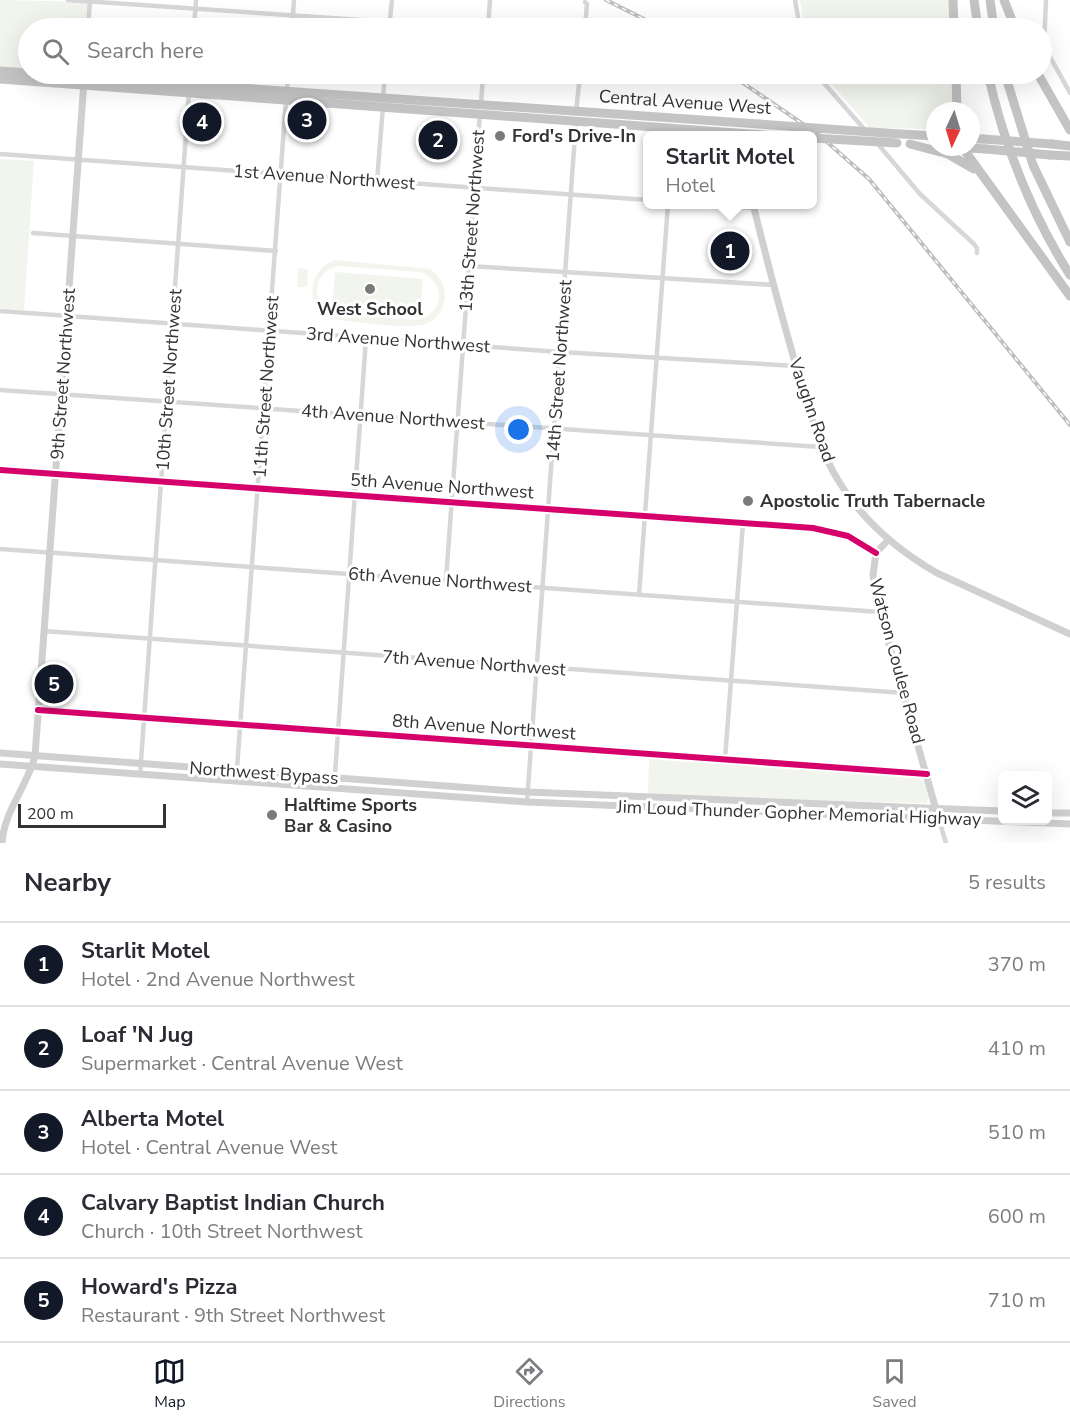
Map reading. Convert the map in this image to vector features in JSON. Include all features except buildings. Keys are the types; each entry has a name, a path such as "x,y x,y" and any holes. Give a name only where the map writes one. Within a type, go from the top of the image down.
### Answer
{"highway":[{"path":"953,0 954,18"},
{"path":"974,0 977,18"},
{"path":"990,0 993,18"},
{"path":"1004,0 1011,18"},
{"path":"0,71 18,72"},
{"name":"Central Avenue West","path":"0,79 18,79"},
{"name":"Central Avenue West","path":"148,84 481,109 674,118 760,126 926,135"},
{"path":"956,84 956,102"},
{"path":"991,84 1013,161 1036,218 1070,275"},
{"path":"1008,84 1033,165 1070,242"},
{"path":"1044,84 1069,128"},
{"name":"Central Avenue West","path":"576,115 711,131"},
{"path":"674,118 726,127 734,131"},
{"path":"740,131 760,126"},
{"path":"817,138 926,145"},
{"path":"980,142 1050,155 1070,156"},
{"path":"910,144 959,159 972,167 991,187"},
{"path":"980,144 1070,146"},
{"path":"966,156 1070,296"}],"main road":[{"name":"9th Street Northwest","path":"2,843 5,821 33,767 35,756 84,84"},
{"name":"Vaughn Road","path":"754,209 796,366 821,447 837,479 857,508 888,540 937,573 1070,634"},
{"name":"Watson Coulee Road","path":"888,540 876,553 873,575 880,612 939,820"},
{"name":"Northwest Bypass","path":"0,753 528,792"},
{"name":"Northwest Bypass","path":"0,764 527,802"},
{"name":"Jim Loud Thunder Gopher Memorial Highway","path":"528,792 998,811"},
{"name":"Jim Loud Thunder Gopher Memorial Highway","path":"527,802 1070,825"},
{"path":"1052,813 1070,813"}],"street":[{"path":"68,0 314,18"},
{"path":"195,18 196,0"},
{"path":"292,16 294,0"},
{"path":"391,18 392,0"},
{"path":"489,18 490,0"},
{"path":"795,0 798,18"},
{"path":"1045,18 1046,0"},
{"path":"89,18 90,1"},
{"path":"585,2 587,4 586,18"},
{"path":"1052,60 1070,93"},
{"name":"10th Street Northwest","path":"140,775 190,84"},
{"name":"11th Street Northwest","path":"236,782 288,84"},
{"path":"377,181 384,84"},
{"name":"13th Street Northwest","path":"446,580 482,84"},
{"name":"14th Street Northwest","path":"527,802 579,84"},
{"path":"825,84 920,194 974,244 977,253"},
{"name":"1st Avenue Northwest","path":"0,154 643,200"},
{"path":"639,595 668,209"},
{"path":"33,233 276,251"},
{"path":"469,266 774,285"},
{"name":"3rd Avenue Northwest","path":"0,311 560,352 796,366"},
{"path":"334,788 366,338"},
{"name":"4th Avenue Northwest","path":"0,390 821,447"},
{"name":"5th Avenue Northwest","path":"0,470 813,528 848,536 876,553"},
{"path":"724,759 743,523"},
{"name":"6th Avenue Northwest","path":"0,549 880,612"},
{"name":"7th Avenue Northwest","path":"44,632 904,693"},
{"name":"8th Avenue Northwest","path":"38,711 927,774"},
{"path":"939,820 946,843"}],"shaded area":[{"path":"0,0 90,2 89,18 18,18 18,72 0,71"},
{"path":"800,0 950,0 950,18 803,18"},
{"path":"832,84 952,84 953,102 926,102 926,129 870,128"},
{"path":"0,159 34,161 24,310 0,308"},
{"path":"335,260 430,269 443,284 445,296 443,305 433,320 417,326 394,326 332,319 316,306 312,289 319,271","holes":["339,266 419,272 434,282 439,298 433,312 416,320 337,314 328,309 318,296 317,288 323,275 329,269"]},
{"path":"298,268 308,269 307,287 297,287"},
{"path":"335,272 423,279 420,314 332,307"},
{"path":"649,759 918,778 925,782 929,798 926,803 648,797"}],"railway":[{"path":"606,0 642,18"},
{"path":"745,84 813,131"},
{"path":"817,134 869,179 1070,425"}],"cycle path":[{"path":"0,470 813,528 848,536 876,553"},
{"path":"38,710 927,774"}],"place":[{"name":"Alberta Motel","path":"307,120"},
{"name":"Calvary Baptist Indian Church","path":"202,122"},
{"name":"Ford's Drive-In","path":"500,136"},
{"name":"Loaf 'N Jug","path":"438,140"},
{"name":"Starlit Motel","path":"730,251"},
{"name":"West School","path":"370,289"},
{"name":"Apostolic Truth Tabernacle","path":"748,501"},
{"name":"Howard's Pizza","path":"54,684"},
{"name":"Halftime Sports Bar & Casino","path":"272,815"}]}
